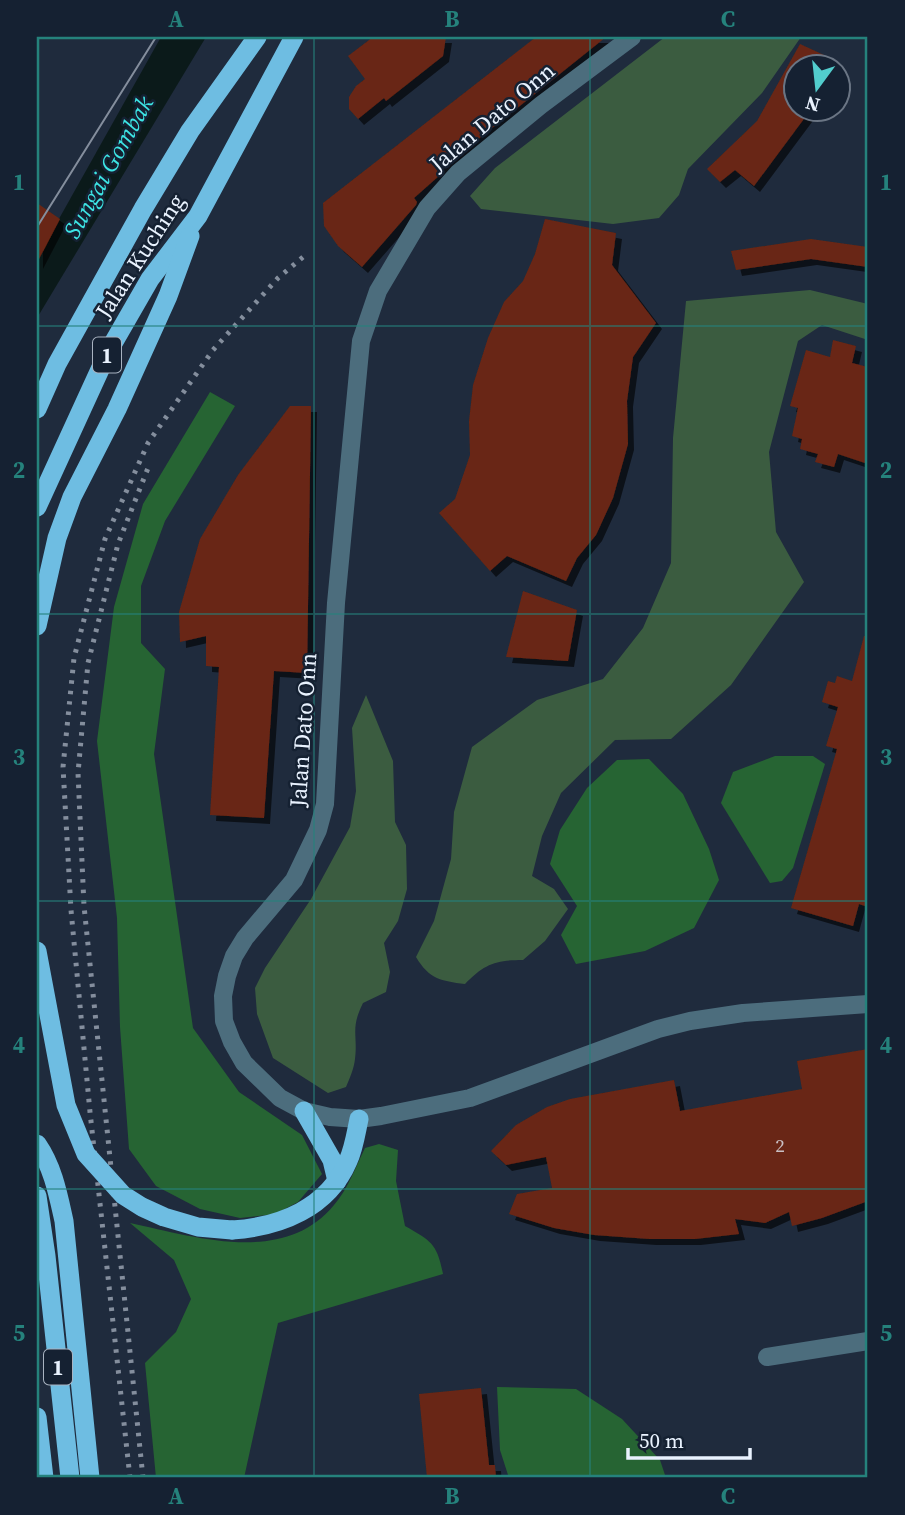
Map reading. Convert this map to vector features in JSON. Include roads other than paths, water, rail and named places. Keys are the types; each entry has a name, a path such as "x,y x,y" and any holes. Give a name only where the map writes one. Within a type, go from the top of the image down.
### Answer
{"highway":[{"path":"190,131 241,37"},
{"name":"Jalan Kuching","path":"37,409 57,364 92,300 190,131 257,37"},
{"name":"Jalan Kuching","path":"37,507 108,352 150,279 198,216 295,37"},
{"path":"228,161 310,37"},
{"path":"37,626 57,538 72,497 117,409 168,296 198,216"},
{"path":"37,382 47,363 92,300"},
{"path":"37,951 66,1105 86,1154 123,1195 142,1207 198,1227 232,1230 261,1227 298,1213 325,1196 337,1181 349,1159 359,1119"},
{"path":"304,1111 332,1160 337,1181"},
{"path":"37,1144 47,1159 64,1222 90,1478"},
{"name":"1","path":"37,1196 70,1478"},
{"name":"1","path":"37,1417 44,1478"}],"street":[{"name":"Jalan Dato Onn","path":"632,37 541,105 458,173 440,192 418,223 379,291 361,341 336,603 325,804 318,830 294,880 245,938 234,956 223,996 224,1021 244,1063 280,1098 304,1111 330,1117 359,1119 470,1098 658,1029 690,1020 867,1003"},
{"path":"767,1357 868,1341"}],"water":[{"name":"Sungai Gombak","path":"161,37 206,37 37,318 37,258"}],"tram line":[{"path":"37,227 156,37"}],"railway":[{"path":"130,1478 71,910 63,767 74,658 105,539 148,443 213,350 278,278 303,257"},
{"path":"143,1478 84,906 78,773 88,663 118,544 150,463"}]}
